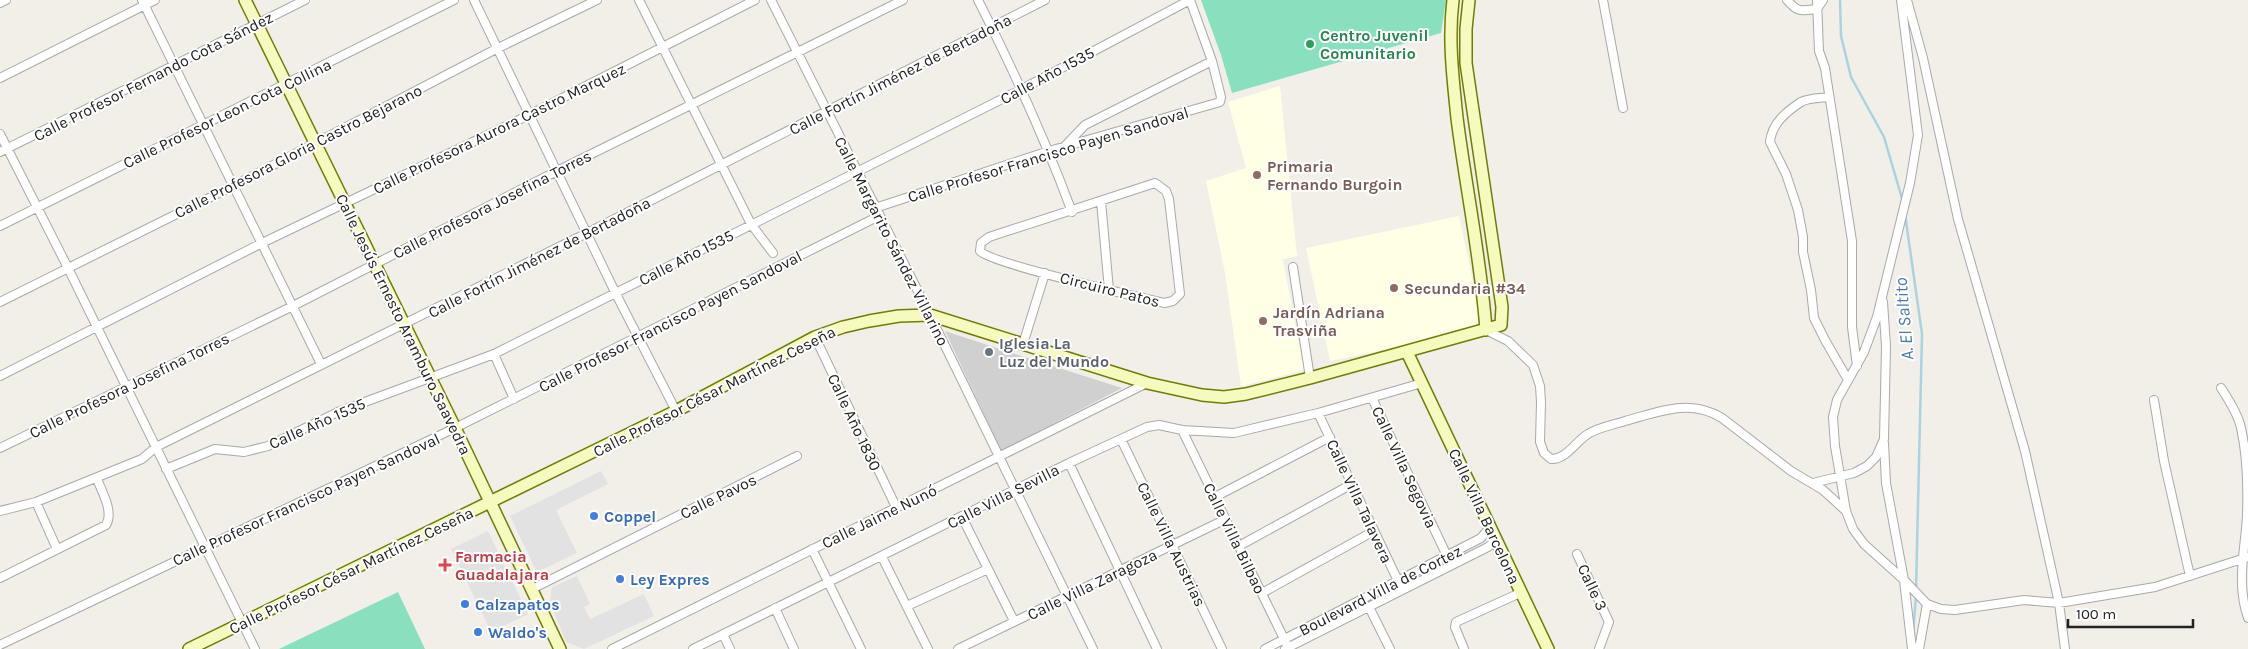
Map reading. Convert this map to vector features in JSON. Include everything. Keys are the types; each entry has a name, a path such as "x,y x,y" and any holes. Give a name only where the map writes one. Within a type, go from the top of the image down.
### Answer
{"street":[{"path":"0,3 6,0"},
{"path":"0,78 143,3 155,0"},
{"name":"Calle Jesús Ernesto Aramburo Saavedra","path":"245,0 431,378 560,649"},
{"name":"Calle Profesor Fernando Cota Sández","path":"0,152 305,0"},
{"name":"Calle Profesor Leon Cota Collina","path":"0,226 454,0"},
{"path":"474,0 636,336 676,411"},
{"name":"Calle Profesora Gloria Castro Bejarano","path":"0,302 233,186 498,48 596,0"},
{"path":"639,0 751,224 773,253"},
{"name":"Calle Profesora Aurora Castro Marquez","path":"0,376 262,243 664,48 755,0"},
{"name":"Calle Margarito Sández Villarino","path":"771,0 930,315 1093,649"},
{"name":"Calle Profesora Josefina Torres","path":"0,448 292,306 556,172 903,0"},
{"path":"978,0 1022,89 1049,151 1072,212"},
{"name":"Calle Fortín Jiménez de Bertadoña","path":"0,511 36,502 97,479 142,459 156,447 721,166 1045,0"},
{"path":"1064,147 1077,131 1085,125 1212,62 1190,0"},
{"name":"Calle Año 1535","path":"166,469 215,448 244,452 268,446 338,412 494,354 857,170 1022,89 1190,0"},
{"path":"1453,0 1450,54 1460,140 1483,291 1486,330 1508,342 1527,358 1537,373 1541,402 1540,442 1544,453 1551,458 1560,457 1591,432 1669,408 1684,407 1711,411 1739,430 1791,471 1812,483 1846,512"},
{"path":"1469,0 1466,63 1502,306 1502,326 1508,342"},
{"path":"1604,0 1624,108"},
{"path":"1787,0 1799,11 1817,9 1823,0"},
{"path":"1817,0 1819,51 1825,68 1852,241 1852,327 1857,366"},
{"path":"1901,0 1918,135 1910,183 1883,295 1871,336 1857,366 1837,400 1833,416 1835,446 1846,512 1853,529 1864,544 1904,580 1927,604 1954,610 2024,600 2059,603 2155,587 2245,559"},
{"path":"1907,0 1923,58 1958,219 2025,451 2059,603 2064,649"},
{"path":"143,3 321,364"},
{"name":"Calle Profesor Francisco Payen Sandoval","path":"875,208 1049,151 1221,101 1212,62"},
{"path":"1829,97 1803,101 1780,118 1776,122 1770,142 1794,194 1800,217 1802,252 1811,290 1813,314 1825,340 1848,380"},
{"path":"0,134 38,207 255,649"},
{"path":"1460,140 1476,139"},
{"name":"Circuiro Patos","path":"1155,183 1166,191 1169,199 1180,294 1173,301 1164,303 1045,273 986,256 980,251 980,246 989,237 1072,212 1148,184 1155,183"},
{"path":"1101,201 1109,290"},
{"name":"Calle Profesor Francisco Payen Sandoval","path":"0,645 455,428 879,216"},
{"path":"1293,267 1310,378"},
{"path":"1023,344 1045,273"},
{"path":"1883,295 1886,346 1884,439 1886,483 1904,580 1912,649"},
{"name":"Calle Profesor César Martínez Ceseña","path":"189,649 676,411 815,337 843,327 899,316 930,315 1146,383 1202,395 1224,397 1246,394 1310,378 1502,326"},
{"name":"Calle Año 1830","path":"815,337 896,507"},
{"name":"Calle Villa Barcelona","path":"1407,352 1548,649"},
{"path":"494,354 514,399"},
{"name":"Calle Jaime Nunó","path":"612,649 1146,383"},
{"path":"1182,430 1234,432 1318,413 1422,383"},
{"path":"2221,388 2236,413 2241,428 2247,516 2243,597 2248,618"},
{"name":"Calle Villa Segovia","path":"1372,398 1452,564"},
{"path":"2154,400 2164,461 2190,576"},
{"name":"Calle Villa Talavera","path":"1318,413 1402,589"},
{"name":"Calle Villa Sevilla","path":"693,649 1121,439 1153,426 1182,430"},
{"name":"Calle Villa Bilbao","path":"1182,430 1262,592 1287,648"},
{"path":"1215,497 1330,437"},
{"name":"Calle Villa Austrias","path":"1121,439 1222,649"},
{"path":"1812,483 1854,473 1867,466 1876,458 1884,439"},
{"name":"Calle Pavos","path":"532,589 798,456"},
{"path":"1069,463 1158,649"},
{"path":"0,578 106,525 109,520 109,513 97,479"},
{"path":"1239,546 1352,484"},
{"path":"36,502 57,549"},
{"path":"962,517 1014,621"},
{"name":"Calle Villa Zaragoza","path":"958,649 1226,520"},
{"path":"1262,592 1374,531"},
{"name":"Boulevard Villa de Cortez","path":"1265,649 1493,531"},
{"name":"Boulevard Villa de Cortez","path":"1287,648 1488,547 1492,544 1493,531"},
{"path":"812,549 861,649"},
{"name":"Calle 3","path":"1578,554 1609,622 1600,649"},
{"path":"882,556 928,649"},
{"path":"907,606 988,568"},
{"path":"1464,649 1455,627 1456,622 1520,593"},
{"path":"1919,649 1927,604"},
{"path":"1369,607 1390,649"},
{"path":"774,608 794,649"},
{"path":"723,634 730,649"}],"shaded area":[{"name":"Primaria Fernando Burgoin","path":"1280,86 1297,256 1280,260 1283,260 1304,370 1241,386 1225,273 1206,181 1246,168 1228,102"},
{"name":"Secundaria #34","path":"1459,216 1483,329 1330,361 1306,248"},
{"path":"945,331 1012,353 1122,388 1001,451"},
{"path":"601,471 608,484 556,510 577,553 537,572 510,516"},
{"path":"488,531 528,614 491,632 451,549"},
{"path":"577,576 590,604 584,607 590,619 644,594 654,616 584,649 566,642 550,602 552,587"}],"green space":[{"name":"Centro Juvenil Comunitario","path":"1201,0 1446,0 1441,33 1232,93 1221,55"},
{"path":"398,592 425,649 279,649"}],"waterway":[{"name":"A. El Saltito","path":"1840,0 1841,36 1851,77 1884,137 1903,202"},
{"name":"A. El Saltito","path":"1905,214 1922,334 1916,590"},
{"name":"A. El Saltito","path":"1913,633 1916,596"}],"place":[{"name":"Centro Juvenil Comunitario","path":"1310,44"},
{"name":"Primaria Fernando Burgoin","path":"1257,175"},
{"name":"Secundaria #34","path":"1394,288"},
{"name":"Jardín Adriana Trasviña","path":"1263,321"},
{"name":"Iglesia La Luz del Mundo","path":"989,352"},
{"name":"Coppel","path":"594,516"},
{"name":"Farmacia Guadalajara","path":"445,565"},
{"name":"Ley Expres","path":"620,579"},
{"name":"Calzapatos","path":"465,604"},
{"name":"Waldo's","path":"478,632"}]}
